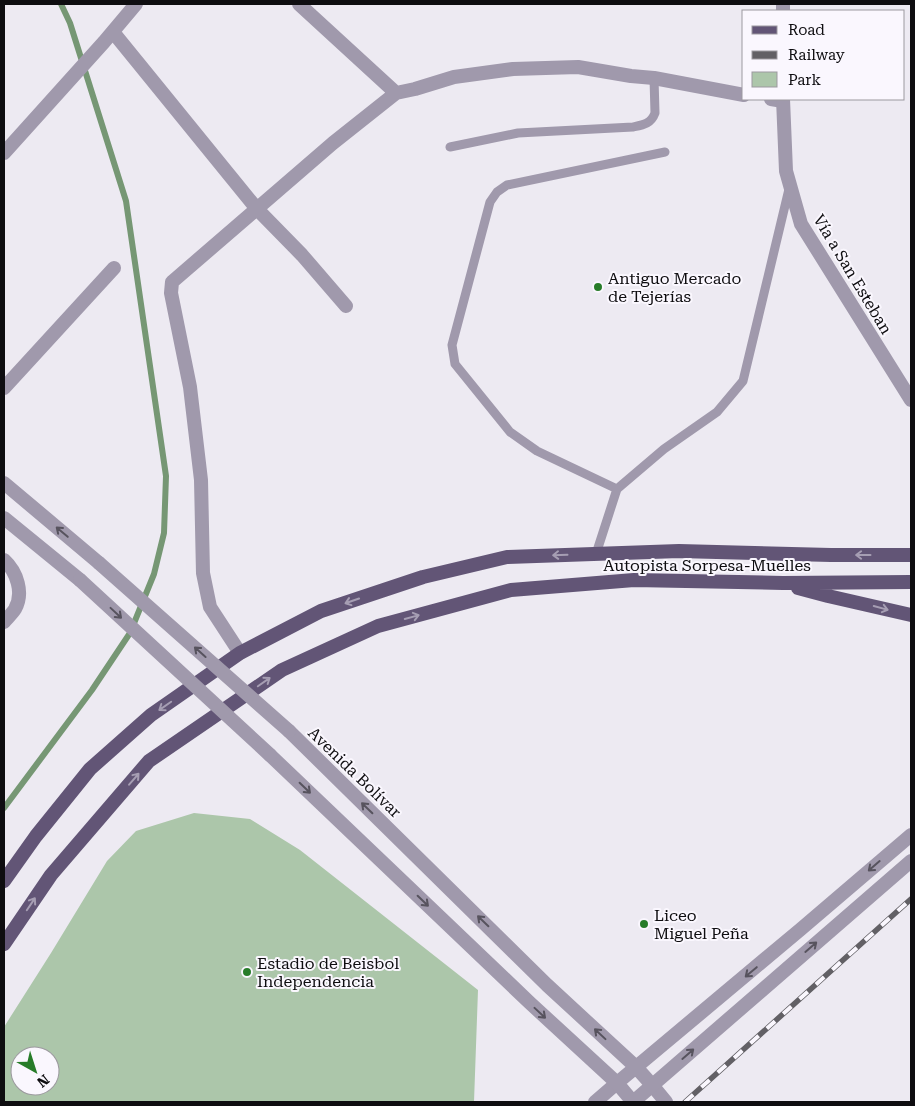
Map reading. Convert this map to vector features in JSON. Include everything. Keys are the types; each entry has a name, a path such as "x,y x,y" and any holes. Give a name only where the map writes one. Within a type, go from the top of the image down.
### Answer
{"main road":[{"name":"Autopista Sorpesa-Muelles","path":"4,881 36,836 90,769 151,715 240,654 322,611 423,577 507,557 679,551 911,555"},
{"name":"Autopista Sorpesa-Muelles","path":"4,944 51,875 149,761 282,670 378,626 510,590 634,580 783,584 911,582"},
{"path":"783,584 911,615"}],"street":[{"path":"4,153 136,4"},
{"path":"299,4 396,93"},
{"path":"108,37 257,209 302,255 346,306"},
{"path":"240,654 210,607 203,573 201,480 190,387 171,293 172,282 333,143 396,93 454,77 513,69 578,67 654,78 742,95"},
{"name":"Vía a San Esteban","path":"779,100 786,172 801,224 911,400"},
{"path":"4,388 114,268"},
{"name":"Avenida Bolívar","path":"4,482 100,563 288,731 547,985 636,1067 666,1102"},
{"path":"4,518 80,580 270,755 530,1003 617,1083 633,1102 911,861"},
{"path":"4,560 9,565 20,588 15,609 4,622"},
{"path":"595,1102 802,929 911,834"}],"lane":[{"path":"450,147 518,133 633,127 648,123 653,119 655,113 654,78"},
{"path":"617,489 537,451 510,432 455,364 452,345 490,202 497,192 507,185 665,152"},
{"path":"596,554 617,489 664,449 717,412 743,380 790,186"}],"green space":[{"name":"Estadio de Beisbol Independencia","path":"194,813 250,819 300,850 478,990 474,1102 4,1102 4,1027 107,861 136,831"}],"waterway":[{"path":"4,808 92,690 130,633 154,574 164,533 166,476 126,201 70,23 61,4"}],"railway":[{"path":"685,1102 911,899"}],"place":[{"name":"Antiguo Mercado de Tejerías","path":"598,287"},
{"name":"Liceo Miguel Peña","path":"644,924"},
{"name":"Estadio de Beisbol Independencia","path":"247,972"}]}
